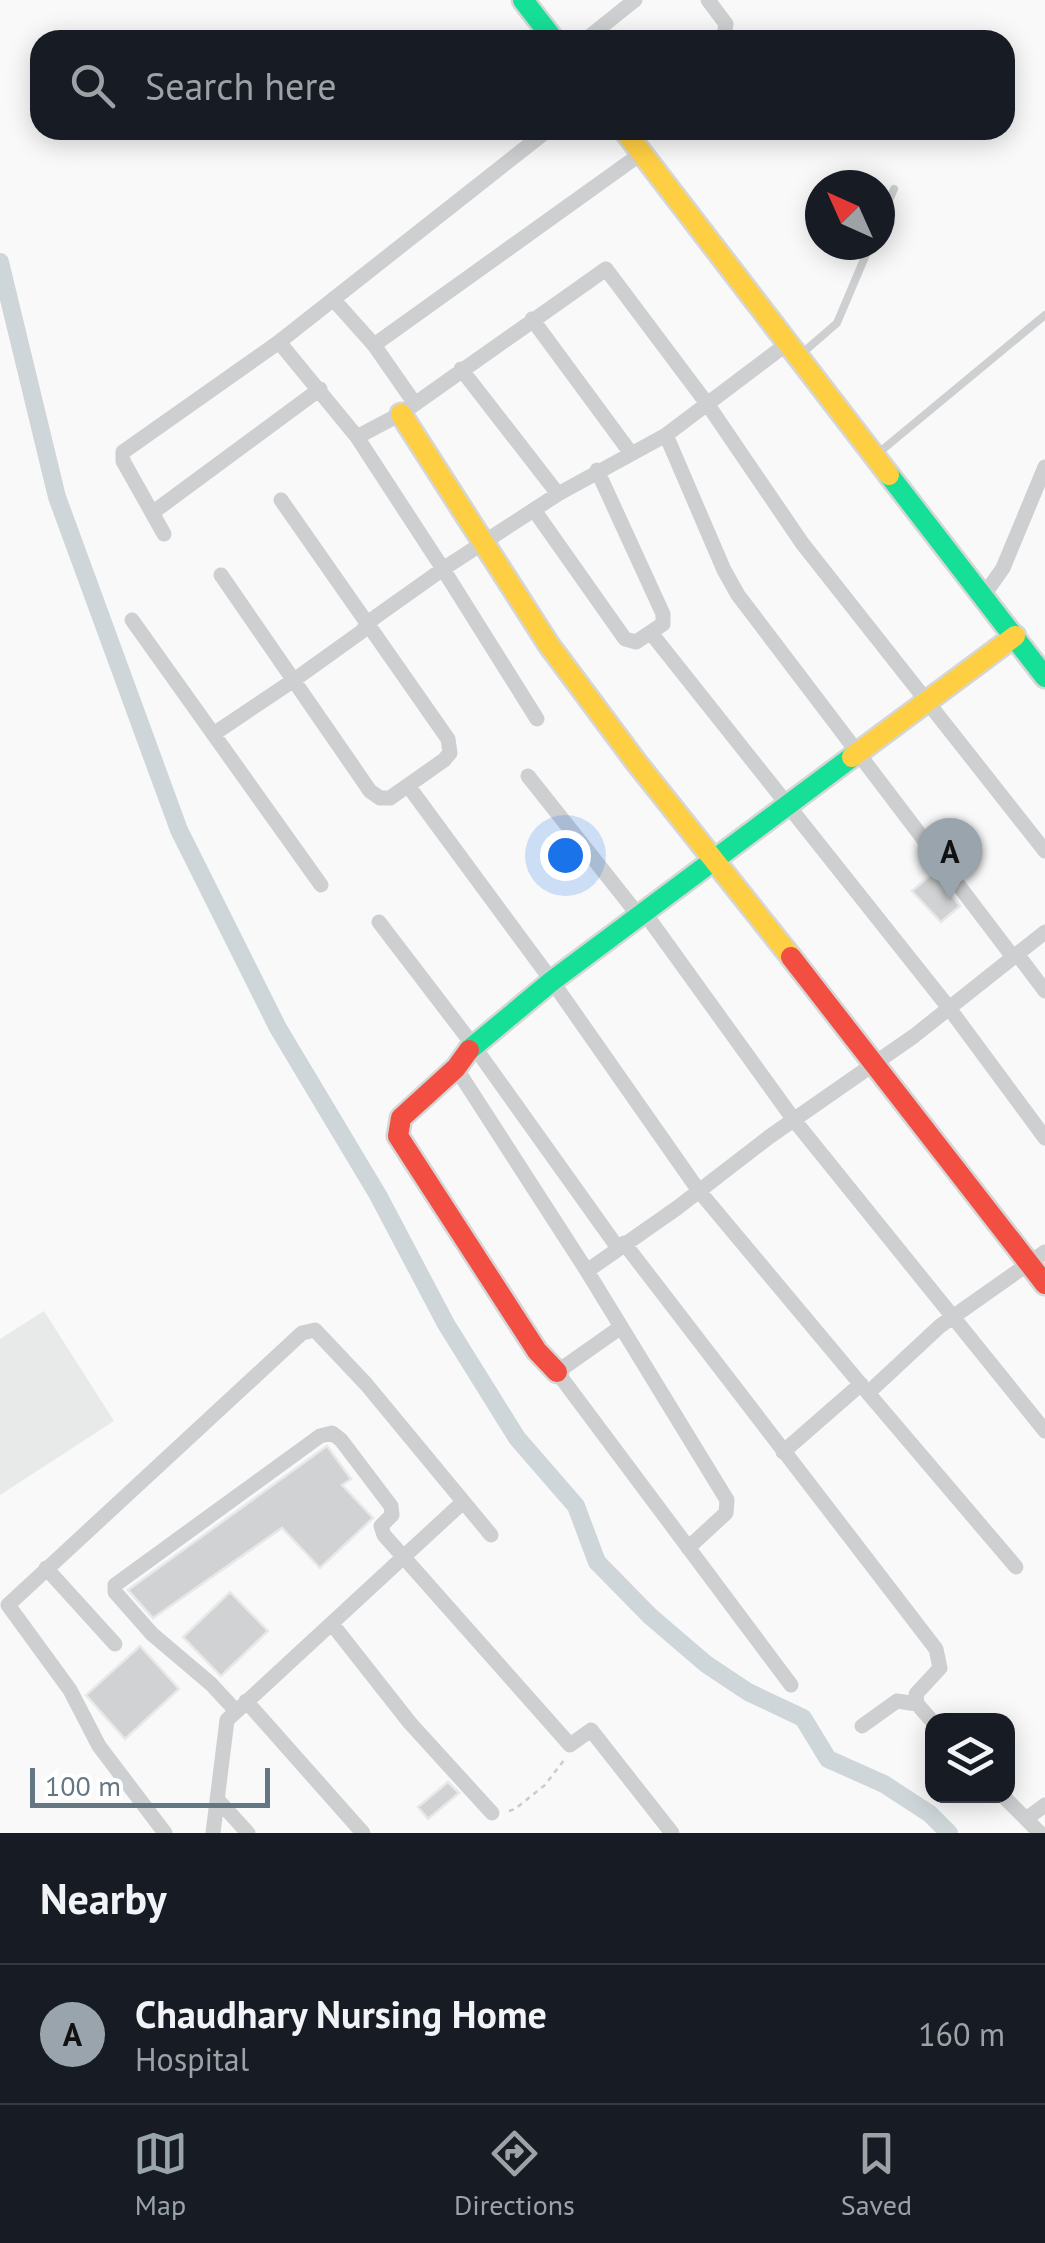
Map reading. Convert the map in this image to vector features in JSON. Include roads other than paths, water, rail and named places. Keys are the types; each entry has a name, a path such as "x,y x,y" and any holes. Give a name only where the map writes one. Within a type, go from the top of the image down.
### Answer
{"street":[{"path":"523,0 546,30"},
{"path":"598,30 635,0"},
{"path":"708,0 726,24 726,30"},
{"path":"164,534 123,462 123,452 279,342 535,140"},
{"path":"632,140 1045,677"},
{"path":"374,345 642,154"},
{"path":"357,437 406,410 606,268 708,405 802,543 1045,851"},
{"path":"333,299 411,394 406,410 483,545 550,644 873,1065 1037,1258 1045,1284"},
{"path":"532,320 630,452"},
{"path":"279,342 357,437 537,719"},
{"path":"214,733 294,680 443,570 597,470 666,435 794,349"},
{"path":"460,369 558,494"},
{"path":"152,513 320,389"},
{"path":"666,435 738,594 857,754 1045,991"},
{"path":"984,595 1003,568 1045,467"},
{"path":"534,510 625,639 636,642 651,634 663,624 663,614 597,470"},
{"path":"221,575 370,791 380,798 390,798 444,760 450,746 281,500"},
{"path":"132,620 321,885"},
{"path":"651,634 949,1008 1045,1138"},
{"path":"791,1685 537,1350 398,1136 402,1118 456,1068 473,1044 1014,636"},
{"path":"528,776 642,914 794,1120 1045,1431"},
{"path":"409,788 552,981 699,1191 1016,1567"},
{"path":"379,922 621,1246 936,1649 940,1668 916,1694 917,1704 925,1713"},
{"path":"586,1271 873,1065 1045,932"},
{"path":"456,1068 727,1500 726,1513 688,1548"},
{"path":"783,1452 940,1326 1037,1258"},
{"path":"557,1372 621,1328"},
{"path":"164,1833 99,1746 59,1673 9,1610 11,1601 46,1568 309,1330 320,1334 366,1384 492,1535"},
{"path":"363,1833 241,1706 152,1634 115,1592 117,1581 320,1436 332,1432 391,1506 392,1516 381,1526 384,1535 570,1745 591,1730 672,1833"},
{"path":"213,1833 226,1720 462,1502"},
{"path":"46,1568 115,1644"},
{"path":"332,1624 410,1723 492,1814"},
{"path":"862,1726 896,1701 917,1704"},
{"path":"217,1799 248,1833"},
{"path":"1010,1803 1040,1833"},
{"path":"1026,1819 1045,1805"}],"lane":[{"path":"794,349 837,323 864,260"},
{"path":"876,455 1045,315"}],"waterway":[{"path":"0,262 57,497 179,830 278,1028 378,1195 446,1324 517,1438 576,1506 597,1562 650,1616 706,1664 748,1692 803,1718 828,1759 884,1784 930,1814 949,1833"}],"place":[{"name":"Chaudhary Nursing Home","path":"950,900"}]}
